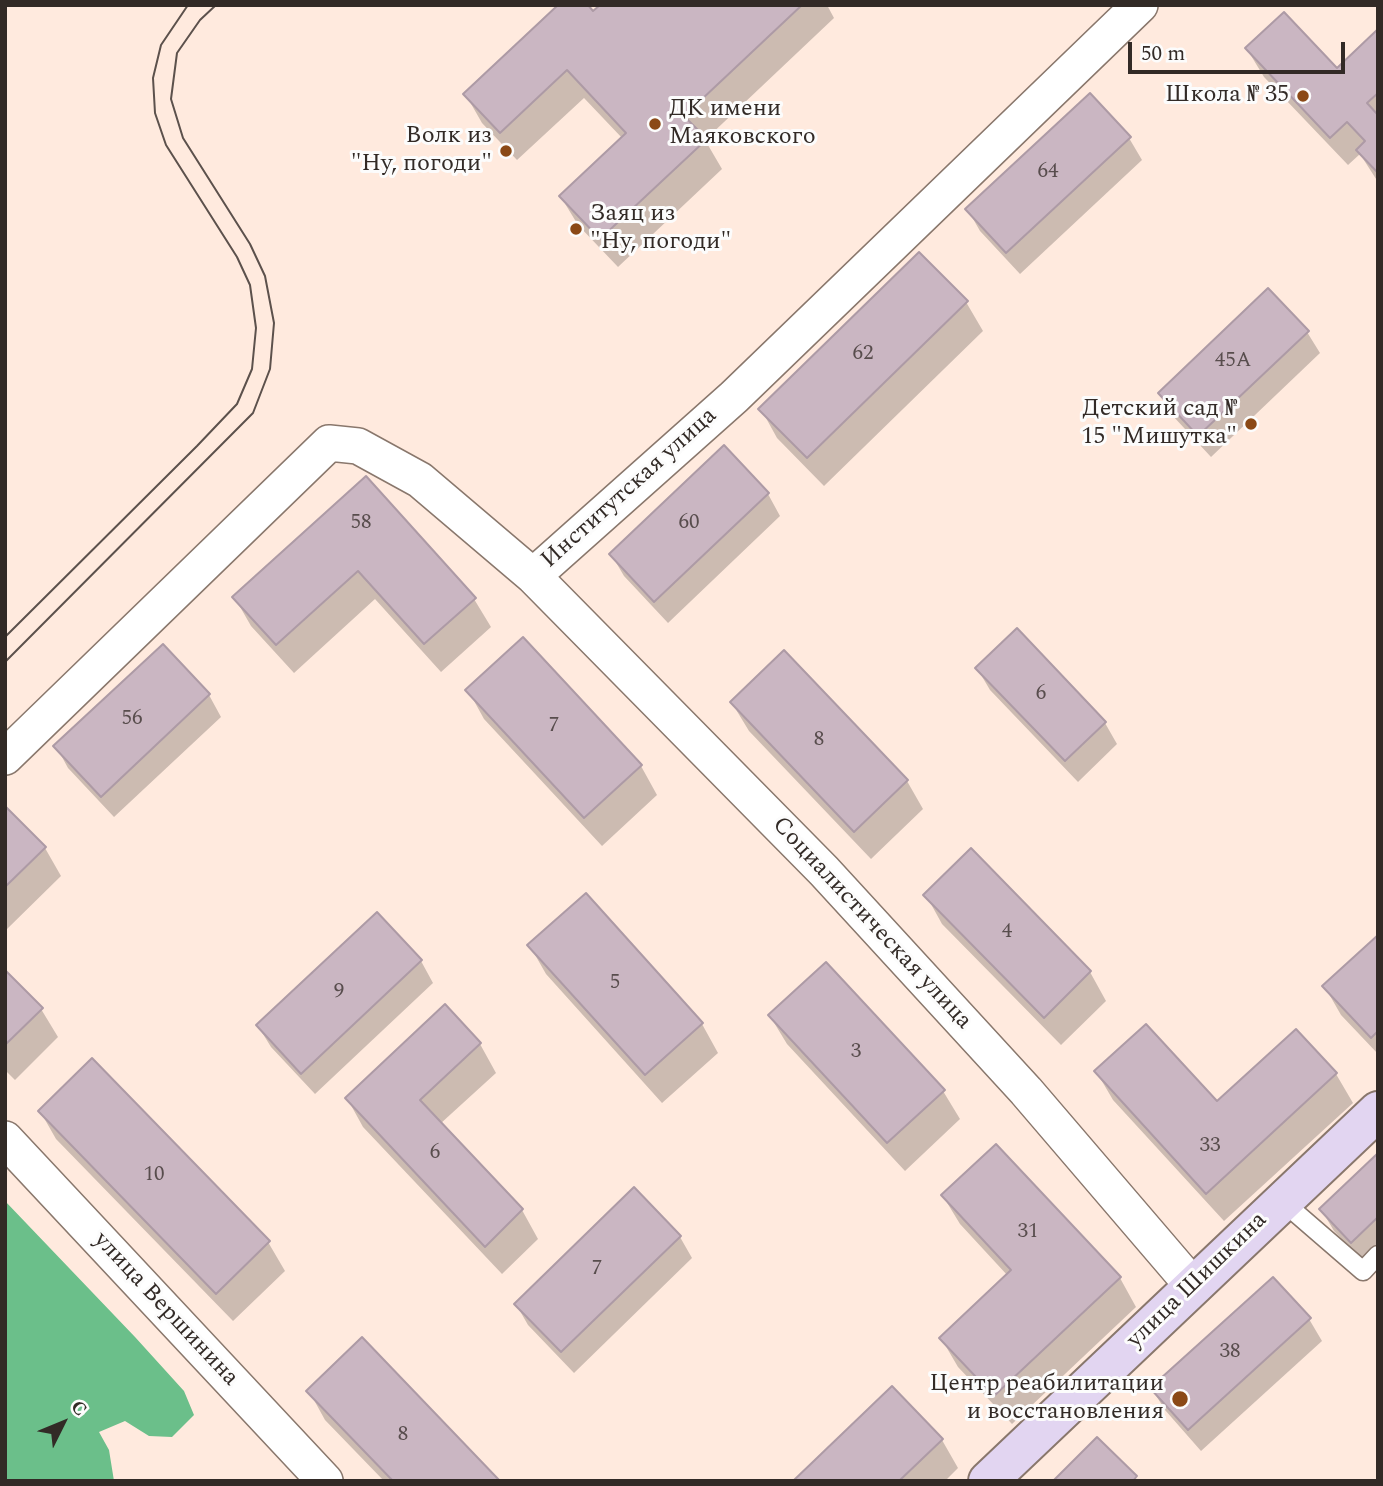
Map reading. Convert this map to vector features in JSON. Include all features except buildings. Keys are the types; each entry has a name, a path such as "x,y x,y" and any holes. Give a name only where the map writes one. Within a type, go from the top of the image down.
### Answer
{"main road":[{"name":"улица Шишкина","path":"988,1481 1378,1111"}],"street":[{"name":"Институтская улица","path":"5,757 330,443 358,446 420,480 533,576 734,397 1140,5"},
{"name":"Социалистическая улица","path":"533,576 840,889 1026,1091 1193,1286"},
{"name":"улица Вершинина","path":"5,1139 325,1481"}],"lane":[{"path":"1282,1201 1363,1271 1378,1255"}],"green space":[{"path":"5,1201 184,1391 194,1415 172,1437 149,1436 125,1421 99,1432 109,1450 114,1481 5,1481"}],"tram line":[{"path":"5,637 237,404 252,369 256,328 250,285 237,257 166,145 155,113 153,78 161,45 188,5"},
{"path":"5,662 253,413 270,369 274,323 265,276 250,244 183,138 171,99 177,53 200,20 216,5"}],"place":[{"name":"Школа № 35","path":"1303,96"},
{"name":"ДК имени Маяковского","path":"655,124"},
{"name":"Волк из \"Ну, погоди\"","path":"506,151"},
{"name":"Заяц из \"Ну, погоди\"","path":"576,229"},
{"name":"Детский сад № 15 \"Мишутка\"","path":"1251,424"},
{"name":"Центр реабилитации и восстановления","path":"1180,1399"}]}
